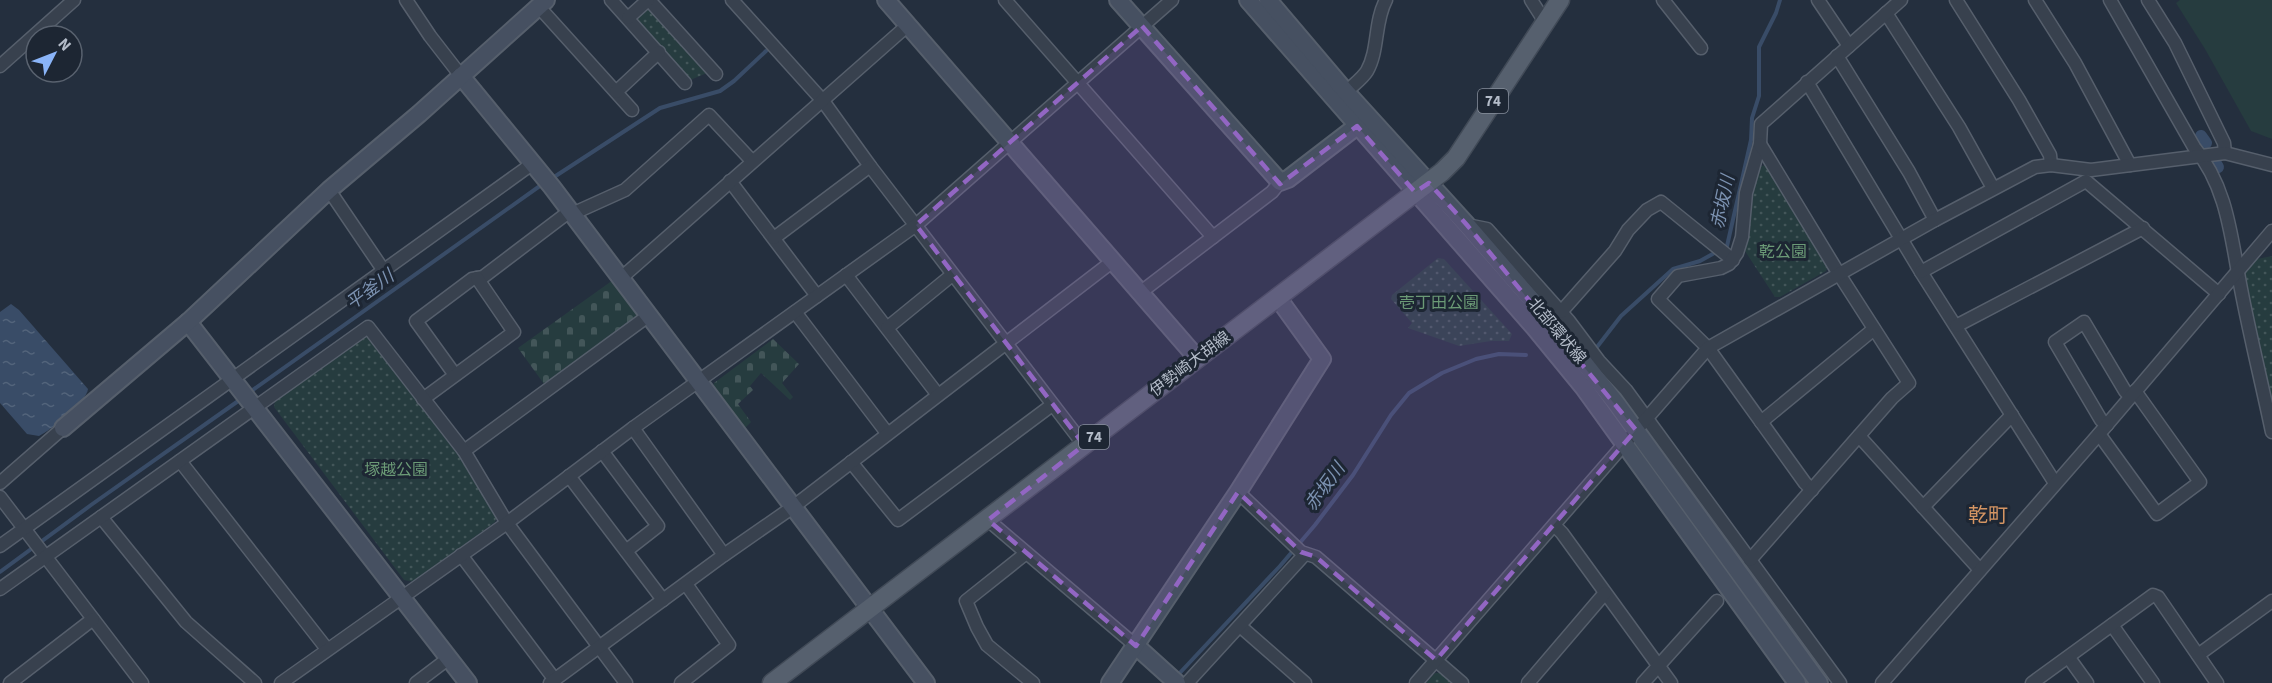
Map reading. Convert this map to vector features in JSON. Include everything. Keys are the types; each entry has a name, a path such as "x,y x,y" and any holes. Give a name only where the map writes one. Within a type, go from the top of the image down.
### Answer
{"main road":[{"name":"伊勢崎大胡線","path":"772,683 988,520 1197,357 1422,188 1456,158 1560,0"}],"street":[{"path":"0,66 74,0"},
{"path":"406,0 460,76 536,166 926,683"},
{"path":"611,0 685,83"},
{"path":"628,18 649,0 716,74"},
{"path":"732,0 823,101 952,275 1084,445"},
{"path":"886,0 1197,357"},
{"path":"1005,0 1213,237"},
{"path":"1118,0 1280,182"},
{"path":"281,683 507,523 633,428 916,225 1172,0"},
{"name":"北部環状線","path":"1248,0 1357,126 1422,188 1467,225 1563,336 1636,431 1819,683"},
{"name":"北部環状線","path":"1268,0 1346,92 1584,388 1636,431 1797,683"},
{"path":"1346,92 1369,67 1381,12 1386,0"},
{"path":"1531,0 1545,22"},
{"path":"1663,0 1701,48"},
{"path":"1818,0 1849,46"},
{"path":"1812,490 1708,348 1658,299 1677,276 1720,268 1733,260 1739,246 1746,193 1760,144 1761,124 1901,0"},
{"path":"1956,0 2019,100 2050,155 2051,165"},
{"path":"2035,0 2075,63 2130,165"},
{"path":"2110,0 2219,187 2230,225 2272,432"},
{"path":"2148,0 2175,43 2224,143 2225,153"},
{"path":"0,483 188,322 329,190 543,3 632,110"},
{"path":"1886,13 1959,127 1993,189"},
{"path":"620,279 908,25"},
{"path":"616,92 658,52"},
{"path":"1837,56 1935,220"},
{"path":"1807,82 1921,272 2055,483"},
{"path":"455,375 416,321 472,279 483,277 571,213 626,190 709,115 753,161"},
{"path":"1141,292 1272,192 1280,182 1288,179 1357,126"},
{"path":"1750,560 1892,398 1909,383 1760,144"},
{"path":"1416,683 1708,348 1935,220 2035,167 2051,165 2091,170 2225,153 2272,165"},
{"path":"0,546 25,531 235,383 384,271 525,170 536,166"},
{"path":"774,238 870,166"},
{"path":"730,181 817,296"},
{"path":"1921,272 2086,181 2219,294"},
{"path":"329,190 384,271"},
{"path":"1561,312 1615,251 1628,230 1647,210 1661,202 1733,260"},
{"path":"1467,225 1487,229 1626,390 1636,431 1750,560 1840,683"},
{"path":"1956,327 2143,228"},
{"path":"1882,683 2103,430 2272,231"},
{"path":"461,555 553,681 793,507 1113,261"},
{"path":"846,275 938,395"},
{"path":"887,328 952,275"},
{"path":"423,399 514,332 477,278"},
{"path":"1110,683 1238,492 1323,359 1278,298"},
{"path":"795,312 887,433"},
{"path":"464,451 648,316"},
{"path":"188,322 468,683"},
{"path":"2085,322 2125,391 2133,394 2200,482 2157,514 2103,430 2101,420 2055,342 2085,322"},
{"path":"0,589 43,556 180,461 252,406 368,327 464,451 507,523 626,683"},
{"path":"1761,422 1874,329"},
{"path":"851,462 898,520 1052,405"},
{"path":"1923,507 2012,415"},
{"path":"633,428 724,555"},
{"path":"1859,436 1980,570"},
{"path":"602,451 658,526 626,551"},
{"path":"180,461 327,649"},
{"path":"570,476 663,600"},
{"path":"1238,492 1305,554 1316,557 1462,683"},
{"path":"0,497 142,683"},
{"path":"101,517 186,622 255,683"},
{"path":"988,520 1177,683"},
{"path":"1554,525 1671,683"},
{"path":"1025,554 966,601 987,645 1033,683"},
{"path":"1187,683 1305,554"},
{"path":"681,683 729,645 686,584"},
{"path":"1528,683 1605,593"},
{"path":"2032,683 2153,596 2158,597 2217,683"},
{"path":"1643,683 1718,601"},
{"path":"2198,655 2272,601"},
{"path":"10,683 93,619"},
{"path":"2112,625 2153,683"},
{"path":"1240,627 1305,683"},
{"path":"416,683 449,658"},
{"path":"2069,658 2087,683"}],"highlighted area":[{"path":"1142,26 1280,184 1357,126 1415,192 1429,183 1467,225 1636,430 1436,660 1316,557 1301,552 1238,492 1136,646 988,520 1084,445 916,225"}],"green space":[{"path":"2180,0 2272,0 2272,139 2251,131 2176,3"},
{"path":"649,7 707,73 688,81 636,22 636,17"},
{"name":"乾公園","path":"1767,164 1828,265 1826,271 1780,297 1775,297 1745,251 1750,201 1760,167"},
{"path":"2272,256 2272,417 2241,277 2257,259"},
{"name":"壱丁田公園","path":"1438,258 1444,259 1512,334 1509,341 1459,346 1408,328 1412,323 1391,299 1392,295"},
{"path":"613,280 637,313 636,316 544,384 518,348"},
{"name":"塚越公園","path":"364,337 369,337 458,453 497,515 495,522 414,582 404,580 274,407 275,401"},
{"path":"773,339 799,364 782,383 793,397 790,400 761,373 750,386 753,390 738,404 751,422 744,429 713,387 714,383"},
{"path":"1435,673 1442,673 1454,683 1426,683"}],"water":[{"path":"11,304 19,310 88,389 82,401 75,408 60,422 39,436 27,434 0,403 0,312"}],"waterway":[{"name":"赤坂川","path":"1597,347 1621,316 1673,269 1700,261 1727,246 1751,140 1752,118 1759,96 1759,47 1780,0"},
{"name":"平釜川","path":"551,179 660,108 720,91 766,51"},
{"path":"2201,136 2206,143"},
{"path":"2215,162 2218,167"},
{"name":"平釜川","path":"250,392 544,183"},
{"name":"赤坂川","path":"1176,677 1280,566 1315,525 1353,475 1391,415 1409,393 1442,373 1476,359 1499,354 1526,355"},
{"name":"平釜川","path":"0,572 241,399"}],"district":[{"name":"乾町","path":"1988,516"}]}
